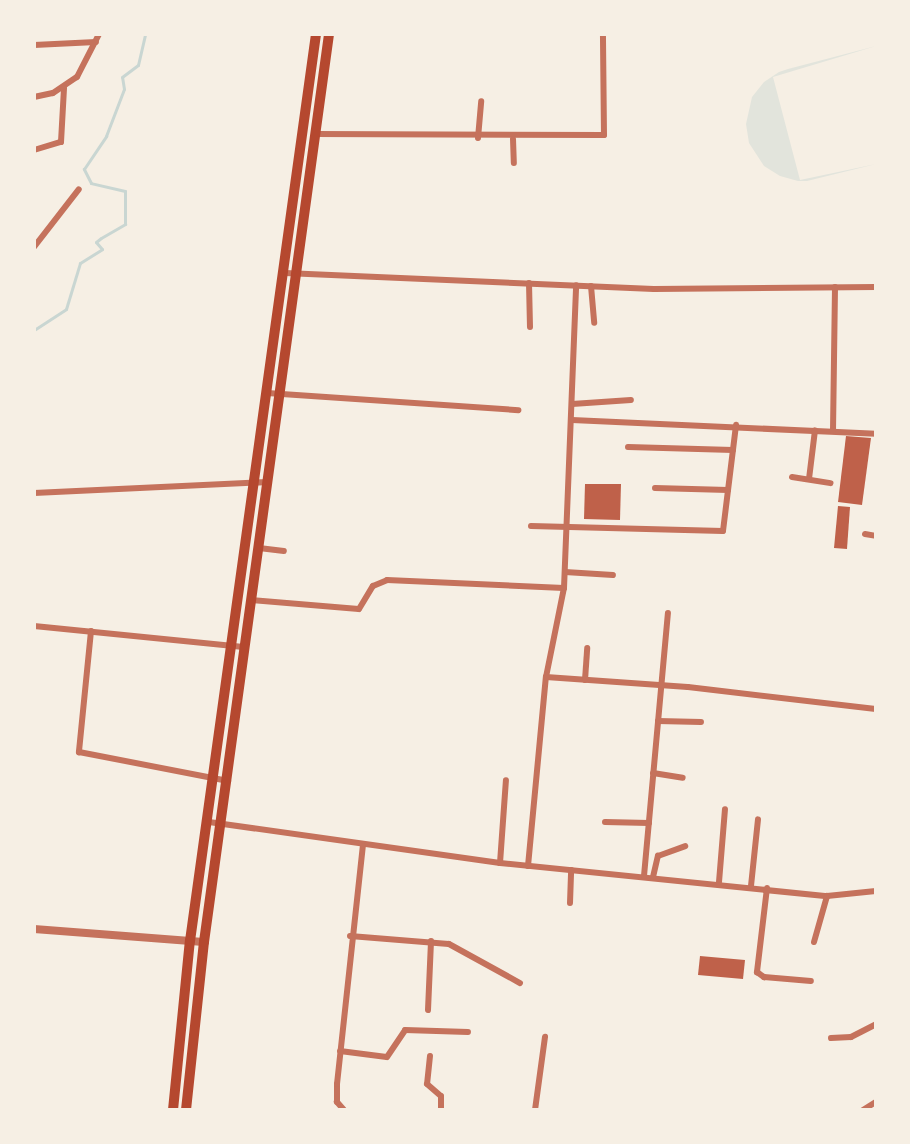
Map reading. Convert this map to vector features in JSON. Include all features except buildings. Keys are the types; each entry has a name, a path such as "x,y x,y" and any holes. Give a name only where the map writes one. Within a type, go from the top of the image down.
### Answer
{"highway":[{"path":"186,1110 204,942 281,394 316,34"},
{"path":"299,210 315,134 329,34"},
{"path":"173,1110 190,941 267,393 291,274"}],"street":[{"path":"34,97 64,88 84,71 99,34"},
{"path":"315,134 513,139 604,135 603,34"},
{"path":"34,45 96,42"},
{"path":"34,150 61,142 64,88"},
{"path":"478,138 481,101"},
{"path":"513,139 514,163"},
{"path":"34,247 79,189"},
{"path":"291,274 591,286 876,287"},
{"path":"529,283 530,327"},
{"path":"528,866 546,677 564,588 576,285"},
{"path":"591,286 594,323"},
{"path":"833,431 835,287"},
{"path":"267,393 518,410"},
{"path":"572,404 631,400"},
{"path":"572,420 736,425 876,434"},
{"path":"531,526 720,532 727,520 736,425"},
{"path":"809,479 815,430"},
{"path":"628,447 733,450"},
{"path":"792,477 831,483"},
{"path":"34,493 269,482"},
{"path":"655,488 728,490"},
{"path":"865,534 876,536"},
{"path":"259,548 284,551"},
{"path":"565,572 613,575"},
{"path":"239,598 359,609 373,586 387,580 564,588"},
{"path":"644,876 668,613"},
{"path":"34,626 246,647"},
{"path":"91,631 79,752 228,781"},
{"path":"585,680 587,648"},
{"path":"546,677 660,685 876,709"},
{"path":"658,721 701,722"},
{"path":"653,773 683,778"},
{"path":"500,863 506,780"},
{"path":"719,882 725,809"},
{"path":"751,886 758,819"},
{"path":"209,822 363,846 528,866 719,882 827,896 876,891"},
{"path":"605,822 649,823"},
{"path":"344,1110 336,1096 350,936 363,846"},
{"path":"653,877 658,856 685,846"},
{"path":"570,903 571,870"},
{"path":"767,888 757,972 764,977 811,981"},
{"path":"814,942 827,896"},
{"path":"34,929 204,942"},
{"path":"350,936 431,941 467,951 520,983"},
{"path":"428,1010 431,941"},
{"path":"831,1038 851,1037 876,1024"},
{"path":"340,1051 387,1057 405,1030 468,1032"},
{"path":"535,1110 545,1037"},
{"path":"430,1056 427,1084 441,1096 441,1110"},
{"path":"863,1110 876,1102"}],"shaded area":[{"path":"876,46 773,77 800,180 876,164 807,181 798,181 780,176 764,166 749,143 746,124 752,97 764,82 779,72 788,69"}],"waterway":[{"path":"34,330 66,309 80,263 102,249 96,242 125,224 125,191 91,183 84,169 106,136 124,89 122,77 138,65 145,34"}]}
